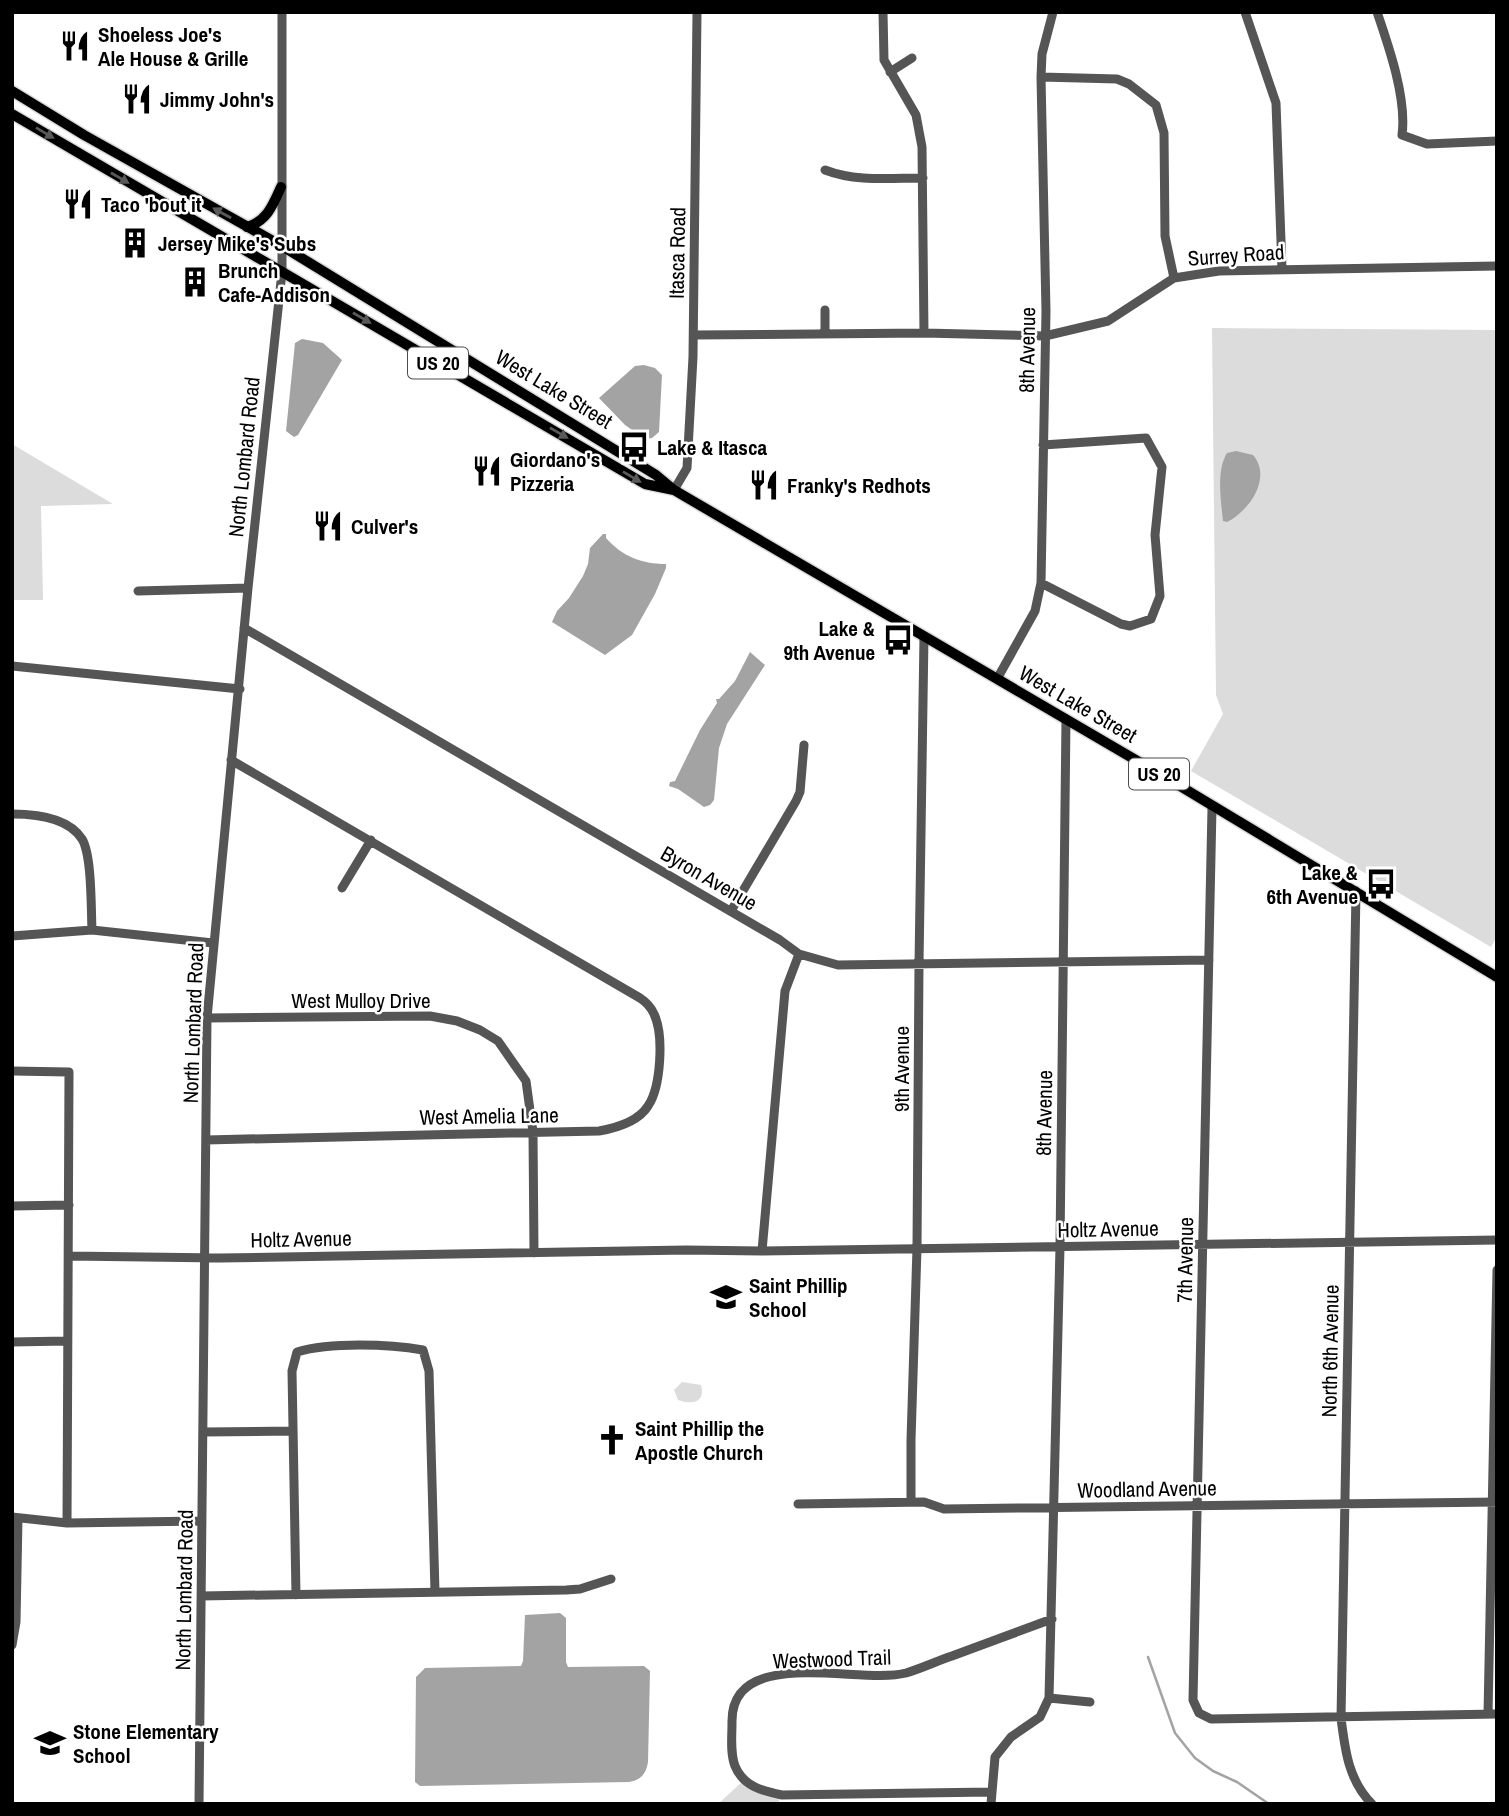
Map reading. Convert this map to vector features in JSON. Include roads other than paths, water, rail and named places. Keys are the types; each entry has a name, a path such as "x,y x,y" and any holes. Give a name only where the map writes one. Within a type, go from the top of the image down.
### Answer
{"main road":[{"name":"West Lake Street","path":"12,90 84,135 282,246 656,475 674,490 1066,719 1497,976"},
{"name":"West Lake Street","path":"12,114 645,484 674,490"},
{"path":"247,226 260,222 267,216 281,187"}],"street":[{"name":"North Lombard Road","path":"199,1804 207,1018 248,588 282,272 282,12"},
{"name":"Itasca Road","path":"674,490 687,468 694,335 697,12"},
{"path":"883,12 884,60 916,115 922,147 924,333"},
{"name":"8th Avenue","path":"997,679 1035,611 1041,583 1045,336 1041,77 1042,54 1053,12"},
{"path":"1245,12 1276,103 1282,269"},
{"path":"1377,12 1393,63 1404,124 1402,135 1427,144 1497,141"},
{"path":"890,72 912,58"},
{"path":"1041,77 1116,79 1129,84 1156,105 1164,133 1165,236 1174,278"},
{"path":"825,170 840,176 864,179 923,178"},
{"name":"Surrey Road","path":"694,335 924,333 1045,336 1108,321 1174,278 1219,271 1497,266"},
{"path":"825,310 825,334"},
{"path":"1041,583 1121,624 1130,626 1151,619 1160,596 1155,531 1162,467 1146,438 1043,445"},
{"path":"138,591 248,588"},
{"name":"Byron Avenue","path":"244,628 731,911 799,954 838,965 1209,960"},
{"name":"9th Avenue","path":"911,1502 918,1248 924,636"},
{"path":"12,666 240,689"},
{"name":"8th Avenue","path":"1049,1698 1060,1247 1066,719"},
{"path":"731,911 800,792 804,745"},
{"path":"231,760 371,840 342,888"},
{"name":"7th Avenue","path":"1212,808 1194,1700 1199,1713 1211,1719 1341,1717"},
{"path":"12,814 42,816 73,830 82,838 87,853 92,930"},
{"name":"West Amelia Lane","path":"206,1139 599,1131 615,1128 638,1117 648,1106 656,1087 660,1038 655,1015 640,998 371,840"},
{"name":"North 6th Avenue","path":"1356,891 1341,1717 1346,1759 1358,1787 1371,1804"},
{"path":"12,936 92,930 213,943"},
{"path":"762,1251 785,991 799,954"},
{"name":"West Mulloy Drive","path":"207,1018 418,1016 457,1021 498,1041 512,1058 528,1087 533,1132 534,1253"},
{"path":"12,1071 69,1072 67,1523"},
{"path":"12,1206 69,1205"},
{"name":"Holtz Avenue","path":"69,1256 206,1258 1497,1240"},
{"path":"1341,1717 1492,1714 1497,1270"},
{"path":"12,1342 66,1341"},
{"path":"296,1595 292,1371 297,1352 317,1347 400,1345 423,1350 429,1371 435,1592"},
{"path":"202,1432 292,1431"},
{"name":"Woodland Avenue","path":"799,1504 924,1502 944,1508 1494,1502"},
{"path":"12,1645 15,1518 67,1523 202,1521"},
{"path":"201,1596 580,1589 611,1579"},
{"name":"Westwood Trail","path":"991,1792 782,1795 761,1791 751,1786 737,1772 732,1758 732,1715 736,1700 746,1686 775,1674 907,1672 1052,1619"},
{"path":"990,1804 995,1756 1011,1737 1040,1717 1049,1698 1090,1702"}],"waterway":[{"path":"1148,1657 1175,1733 1195,1758 1269,1804"}],"place":[{"name":"Shoeless Joe's Ale House & Grille","path":"75,46"},
{"name":"Jimmy John's","path":"137,99"},
{"name":"Taco 'bout it","path":"78,204"},
{"name":"Jersey Mike's Subs","path":"135,243"},
{"name":"Brunch Cafe-Addison","path":"195,282"},
{"name":"Lake & Itasca","path":"634,447"},
{"name":"Giordano's Pizzeria","path":"487,471"},
{"name":"Franky's Redhots","path":"764,485"},
{"name":"Culver's","path":"328,526"},
{"name":"Lake & 9th Avenue","path":"898,640"},
{"name":"Lake & 6th Avenue","path":"1381,884"},
{"name":"Saint Phillip School","path":"726,1297"},
{"name":"Saint Phillip the Apostle Church","path":"612,1440"},
{"name":"Stone Elementary School","path":"50,1743"}]}
